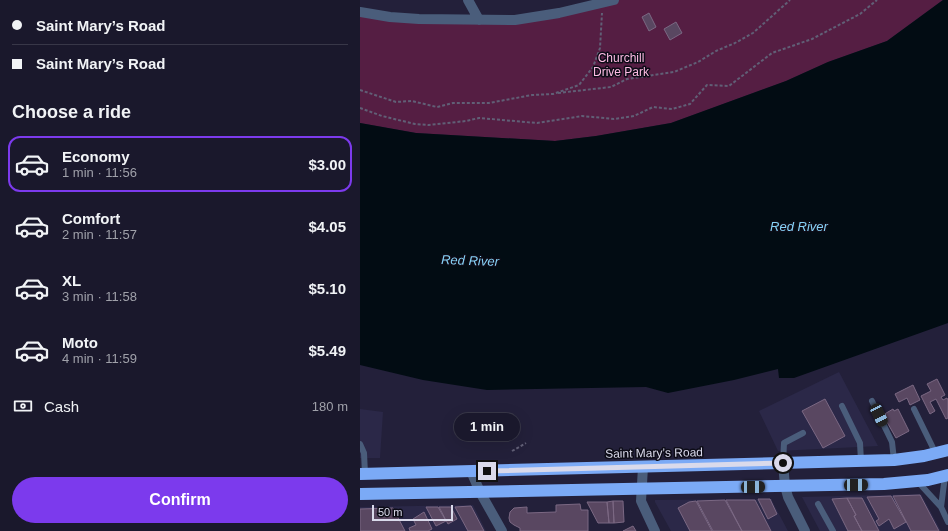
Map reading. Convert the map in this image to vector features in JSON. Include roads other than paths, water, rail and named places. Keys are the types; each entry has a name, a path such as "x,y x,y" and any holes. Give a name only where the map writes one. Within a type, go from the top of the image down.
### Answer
{"highway":[{"name":"Saint Mary’s Road","path":"362,474 894,460 936,454 948,450"},
{"path":"360,494 884,484 918,482 947,476"}],"street":[{"path":"468,0 479,20"},
{"path":"360,12 390,17 419,19 515,20 559,13 614,0"},
{"path":"783,463 785,486 788,497 805,531"},
{"path":"644,467 641,501 655,531"},
{"path":"471,471 480,492 502,531"}],"lane":[{"path":"872,401 892,442 894,460"},
{"path":"842,406 860,443 861,461"},
{"path":"914,409 936,454"},
{"path":"783,463 784,443 803,433"},
{"path":"360,444 364,453 362,474"},
{"path":"941,507 947,476"},
{"path":"918,482 941,507 948,522"},
{"path":"818,504 833,531"}],"water":[{"name":"Red River","path":"943,0 948,0 948,323 794,378 779,378 778,369 734,380 668,393 646,387 487,390 423,380 360,365 360,123 416,133 555,141 596,136 671,123 786,81 828,62 887,41"}],"park label":[{"name":"Churchill Drive Park","path":"621,65"}]}
